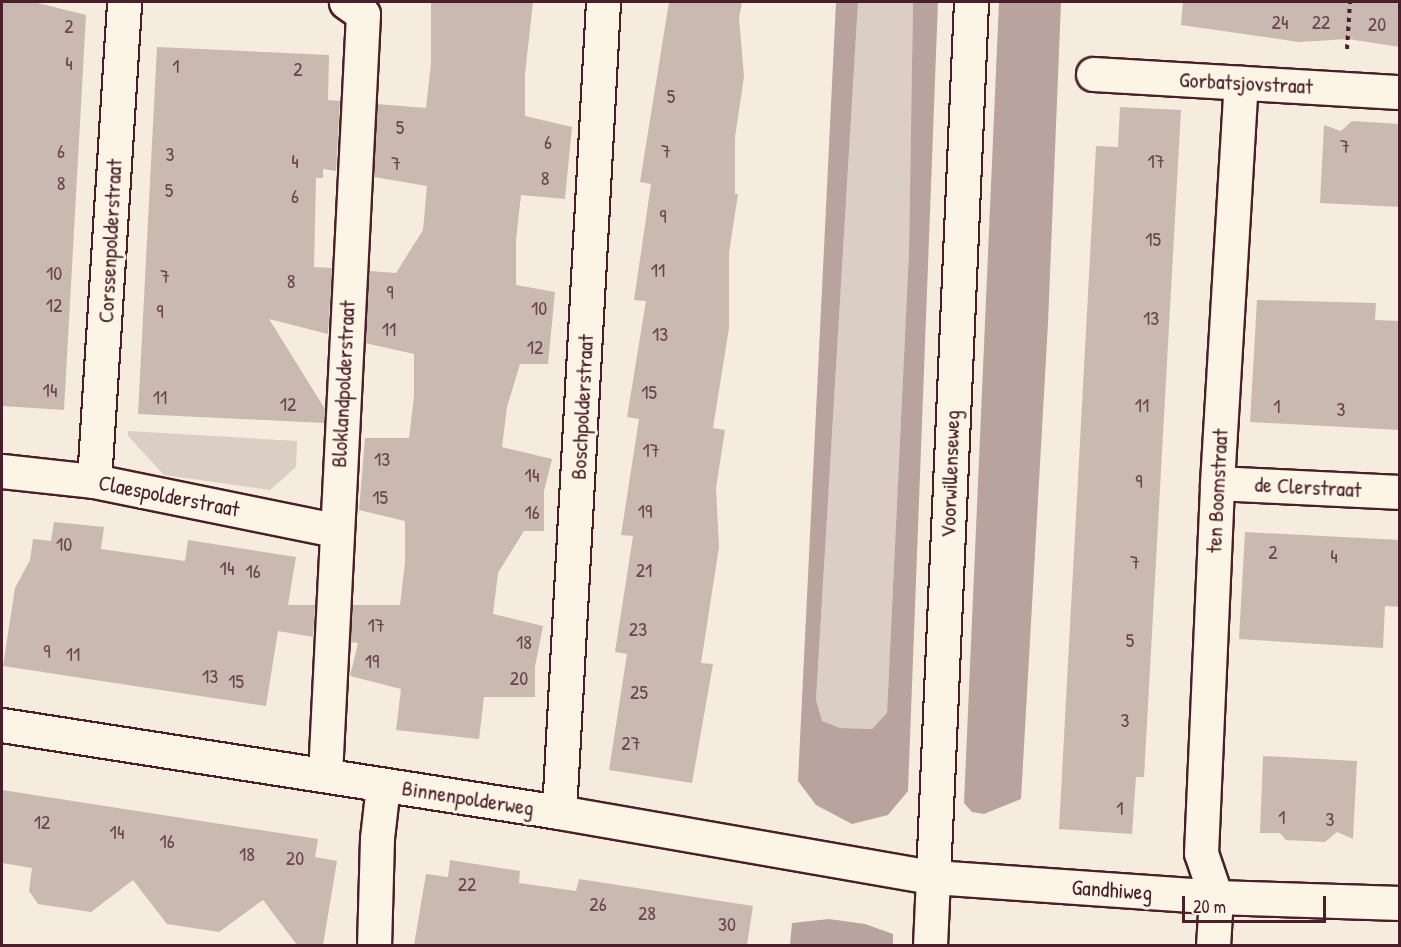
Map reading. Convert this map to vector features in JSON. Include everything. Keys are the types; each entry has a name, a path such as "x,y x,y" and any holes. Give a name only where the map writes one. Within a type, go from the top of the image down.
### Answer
{"street":[{"name":"Corssenpolderstraat","path":"94,481 124,2"},
{"name":"Bloklandpolderstraat","path":"325,775 335,530 363,14 346,2"},
{"name":"Boschpolderstraat","path":"559,812 603,2"},
{"name":"Voorwillenseweg","path":"930,945 971,2"},
{"name":"Gorbatsjovstraat","path":"1093,74 1400,92"},
{"name":"ten Boomstraat","path":"1216,897 1201,853 1217,483 1241,82"},
{"name":"Claespolderstraat","path":"2,471 94,481 335,530"},
{"name":"de Clerstraat","path":"1217,483 1400,492"},
{"name":"Binnenpolderweg","path":"2,725 559,812 933,878"},
{"path":"374,945 377,838 383,785"},
{"name":"Gandhiweg","path":"933,878 1216,897 1400,903"},
{"path":"1213,945 1216,897"}],"shaded area":[{"path":"836,2 858,2 816,700 822,721 840,728 872,729 887,713 909,251 913,2 938,2 908,791 888,815 852,824 816,805 798,781"},
{"path":"858,2 913,2 909,251 887,713 873,729 840,728 821,721 816,700"},
{"path":"999,2 1061,2 1048,323 1021,799 984,814 972,812 964,803"},
{"path":"128,431 297,441 296,467 270,490 164,475 128,436"},
{"path":"829,919 865,924 893,934 893,945 790,945 792,923"}],"building":[{"path":"2,2 34,2 86,15 64,410 2,406"},
{"path":"431,2 533,2 525,74 525,116 572,127 565,199 521,195 516,240 516,285 555,292 548,364 520,364 507,407 502,447 552,459 544,491 544,531 524,531 498,573 493,614 543,626 535,667 535,697 484,697 479,739 396,730 401,689 350,676 358,643 350,642 352,605 400,605 405,562 405,521 359,510 365,438 409,438 414,396 414,354 365,343 369,271 396,273 423,230 427,186 374,177 377,104 426,108 431,63"},
{"path":"669,2 742,2 739,18 744,77 735,137 735,194 738,194 729,253 729,328 713,428 725,430 716,488 719,547 701,663 713,664 692,783 609,770 627,654 615,652 633,536 621,535 639,419 627,417 646,301 634,300 651,184 640,182"},
{"path":"1183,2 1400,2 1400,47 1348,39 1299,42 1181,25"},
{"path":"157,47 329,55 328,100 340,101 336,171 323,169 323,178 316,178 314,267 332,268 328,334 269,319 325,409 324,423 138,414"},
{"path":"1120,107 1181,110 1144,777 1136,777 1132,834 1059,829 1096,146 1118,147"},
{"path":"1352,121 1400,124 1400,207 1320,203 1324,125 1341,131"},
{"path":"1257,300 1376,303 1375,320 1400,321 1400,430 1250,422"},
{"path":"54,522 104,527 101,549 185,561 188,540 296,557 288,605 315,605 313,637 278,631 266,706 3,666 15,588 30,560 33,539 51,541"},
{"path":"1245,532 1400,540 1400,607 1385,606 1383,648 1239,639"},
{"path":"1263,756 1357,761 1353,839 1337,832 1325,842 1286,840 1280,833 1260,833"},
{"path":"2,790 318,839 315,857 337,861 323,945 297,945 263,900 219,932 167,924 133,880 91,912 38,904 29,891 32,868 2,863"},
{"path":"450,860 520,871 519,883 576,891 579,879 753,906 747,945 414,945 426,874 448,877"}]}
